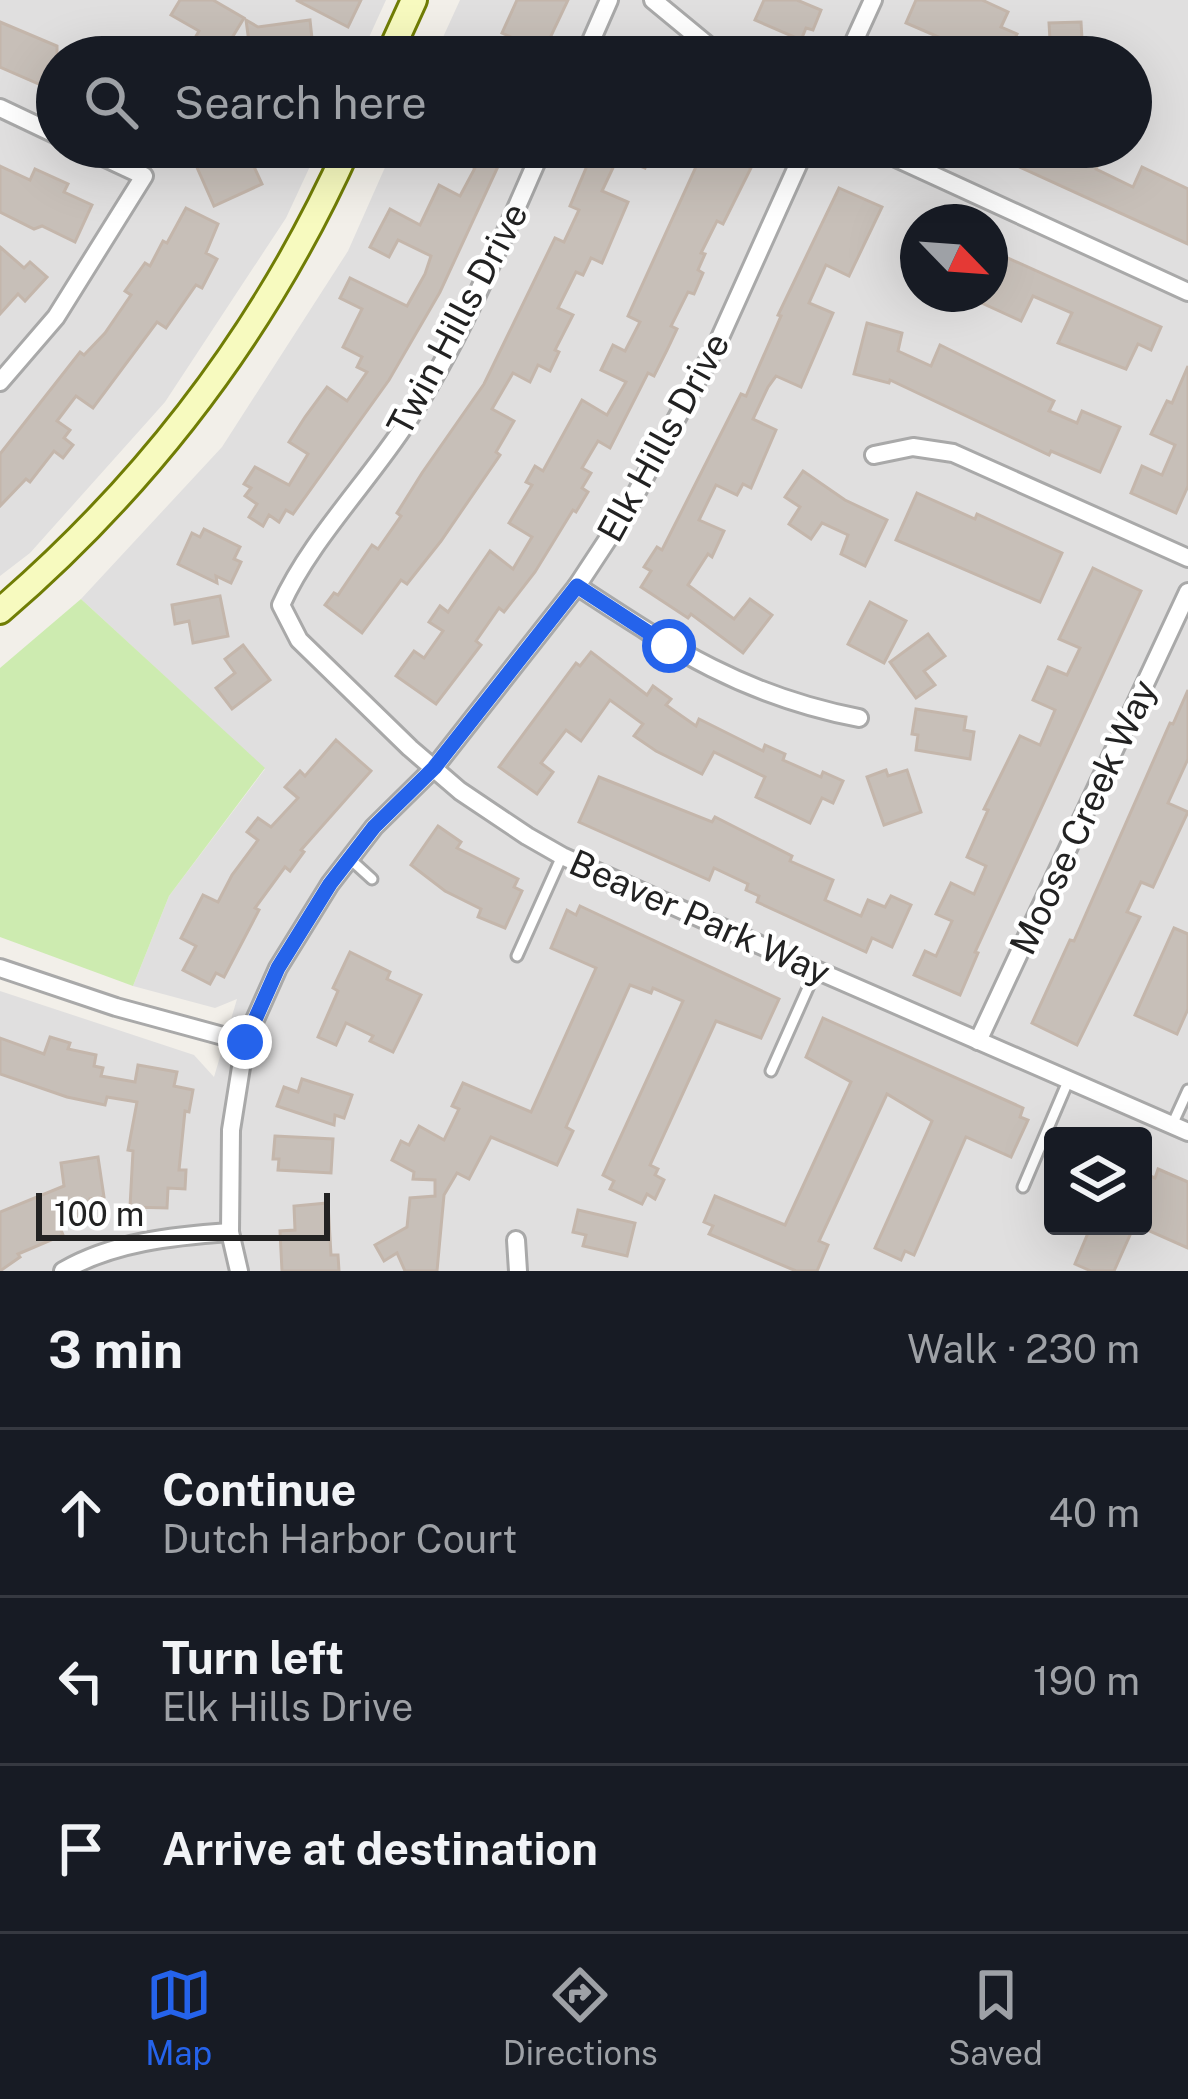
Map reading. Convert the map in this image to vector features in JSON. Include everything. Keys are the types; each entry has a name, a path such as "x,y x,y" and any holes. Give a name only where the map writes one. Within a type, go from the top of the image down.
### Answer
{"street":[{"path":"398,36 414,0"},
{"path":"593,36 609,0"},
{"path":"653,0 697,36"},
{"path":"857,36 873,0"},
{"path":"0,108 36,125"},
{"path":"0,382 56,317 144,176 127,168"},
{"path":"0,611 106,513 191,414 276,289 337,168"},
{"name":"Twin Hills Drive","path":"280,605 295,573 361,490 441,364 534,168"},
{"name":"Elk Hills Drive","path":"239,1271 230,1232 231,1130 245,1042 300,928 374,827 434,768 577,586 673,430 796,168"},
{"path":"918,168 1188,292"},
{"path":"874,455 913,447 952,454 1188,559"},
{"path":"577,586 730,680 789,701 860,718"},
{"name":"Moose Creek Way","path":"978,1041 1188,592"},
{"name":"Beaver Park Way","path":"280,605 299,640 434,768 460,791 562,856 1180,1128"},
{"path":"0,968 116,1007 245,1042"},
{"path":"63,1271 146,1242 230,1232"},
{"path":"516,1240 518,1271"}],"lane":[{"path":"517,956 562,856"},
{"path":"350,859 372,879"},
{"path":"771,1071 816,970"},
{"path":"1023,1187 1070,1079"},
{"path":"1180,1128 1188,1090"}],"shaded area":[{"path":"0,0 386,0 370,36 36,36 36,168 309,168 286,218 165,402 30,553 0,576"},
{"path":"460,0 1188,0 1188,1271 0,1271 0,991 194,1055 214,1077 237,999 215,1008 133,986 169,896 265,769 81,599 222,447 348,251 385,168 1152,168 1152,36 444,36"}],"green space":[{"path":"81,599 265,768 169,896 133,986 0,937 0,668"}],"building":[{"path":"180,0 213,0 244,18 233,36 196,36 199,31 171,15"},
{"path":"296,0 361,0 348,27"},
{"path":"517,0 568,0 551,36 502,33"},
{"path":"764,0 797,0 821,10 813,30 806,28 803,36 755,20"},
{"path":"916,0 982,0 1008,12 1001,27 1017,34 936,36 906,23"},
{"path":"246,20 258,27 310,20 312,36 248,36"},
{"path":"0,22 36,37 36,83 0,67"},
{"path":"1081,22 1082,36 1050,36 1049,23"},
{"path":"0,166 30,180 35,169 68,184 64,192 92,205 75,242 0,212"},
{"path":"197,168 255,168 262,184 214,206"},
{"path":"475,168 497,168 440,292 389,380 293,514 286,510 279,522 269,515 263,526 249,517 257,504 245,496 251,488 244,484 255,467 289,485 308,454 289,442 305,417 327,387 347,401 367,372 357,367 362,357 343,347 362,309 340,298 350,278 407,306 425,274 431,256 398,240 389,257 370,247 390,209 420,225 439,185 460,196"},
{"path":"586,168 613,168 602,191 628,202 602,263 591,258 583,275 576,272 558,308 573,315 550,371 538,365 530,382 513,373 492,409 514,421 496,452 500,455 441,541 407,584 401,580 362,633 325,605 334,593 338,595 372,545 378,549 422,473 484,384 555,238 564,242 579,210 570,206"},
{"path":"695,168 751,168 723,224 717,221 701,253 705,254 698,270 703,273 671,326 677,329 654,376 648,373 610,448 598,441 582,468 591,473 582,488 588,492 535,572 504,612 499,608 476,641 481,645 436,704 396,676 414,651 424,658 443,631 429,622 440,606 448,612 490,551 513,569 532,537 509,523 532,485 526,482 535,466 543,471 582,400 607,415 626,382 601,370 613,345 625,351 640,322 628,316"},
{"path":"1022,168 1096,168 1133,187 1144,168 1188,189 1188,244"},
{"path":"839,188 882,207 849,276 826,265 809,303 833,313 801,387 776,376 753,419 776,430 751,488 743,484 737,495 716,485 699,520 724,531 712,557 708,554 688,585 734,619 750,599 772,615 743,653 691,614 688,618 641,587 651,571 644,567 657,547 662,550 741,394 746,396 778,315"},
{"path":"186,208 218,224 206,253 217,259 202,288 196,285 166,328 157,322 93,408 76,396 57,421 70,430 64,438 73,445 63,458 54,451 30,482 26,479 0,506 0,454 80,352 84,355 105,333 131,295 125,291 145,263 150,266 163,241 167,243"},
{"path":"0,247 24,268 30,262 47,277 25,301 18,294 0,314"},
{"path":"1008,258 1161,327 1151,350 1138,344 1126,369 1058,343 1072,313 1033,296 1021,321 1001,312 1008,312"},
{"path":"867,323 902,333 898,351 931,366 940,345 1054,401 1049,411 1077,423 1082,411 1120,427 1100,472 1051,451 1049,455 890,380 854,374"},
{"path":"1188,366 1188,486 1176,513 1131,493 1142,466 1162,475 1175,445 1151,434 1167,401 1172,403"},
{"path":"803,471 845,500 887,520 865,566 841,554 848,535 822,523 811,539 789,524 800,507 785,497"},
{"path":"917,493 1062,553 1040,602 896,540"},
{"path":"204,529 240,547 234,559 241,562 231,583 216,576 217,583 178,564 192,533 200,537"},
{"path":"1093,568 1141,591 975,952 960,995 914,975 925,951 936,956 952,921 936,914 951,883 974,894 986,866 967,857 988,810 984,809 1020,736 1040,745 1055,710 1033,700 1048,667 1067,675 1080,648 1059,639"},
{"path":"220,596 228,636 193,643 189,621 175,624 172,605"},
{"path":"870,602 906,621 884,663 848,644"},
{"path":"928,634 945,656 924,671 935,685 916,698 890,662"},
{"path":"243,645 270,680 232,709 216,688 235,673 225,659"},
{"path":"591,652 647,695 653,686 671,699 666,705 696,726 699,719 763,751 765,745 785,754 783,760 821,777 823,772 843,781 833,803 822,798 810,823 756,797 765,777 714,752 702,774 634,736 643,724 610,700 581,741 566,730 541,763 553,772 537,794 499,767 576,663 580,666"},
{"path":"1188,690 1188,759 1168,803 1188,812 1153,887 1141,882 1127,912 1140,917 1077,1045 1032,1023"},
{"path":"916,709 966,717 964,730 974,732 970,759 916,750 918,735 912,734"},
{"path":"336,740 371,771 255,908 259,910 224,977 216,973 210,984 183,970 196,946 181,938 203,895 218,902 258,840 247,832 258,818 271,827 298,798 285,787 300,771 305,776"},
{"path":"886,770 888,776 907,770 921,812 884,825 867,777"},
{"path":"599,777 712,822 715,817 792,856 790,861 833,880 825,900 861,916 868,900 885,907 891,896 911,905 892,947 872,938 866,952 757,902 759,896 746,890 748,884 714,868 709,880 579,822"},
{"path":"438,826 461,842 457,848 518,879 514,887 522,891 505,928 478,917 481,909 445,891 411,865"},
{"path":"580,906 779,999 761,1038 716,1021 650,1165 664,1180 655,1199 647,1194 642,1204 610,1189 614,1181 603,1175 683,1001 653,988 651,993 630,985 566,1127 573,1131 557,1165 491,1137 469,1179 457,1173 444,1195 437,1271 405,1271 397,1253 384,1261 375,1245 407,1227 410,1198 435,1196 435,1180 413,1179 414,1172 392,1160 401,1141 409,1145 419,1126 444,1140 459,1109 452,1106 463,1083 531,1112 596,968 551,948 567,910 576,915"},
{"path":"1174,928 1188,934 1188,1009 1177,1034 1135,1015"},
{"path":"350,952 390,972 387,979 421,995 393,1052 346,1023 336,1045 318,1037"},
{"path":"823,1018 1023,1108 1020,1117 1028,1120 1011,1157 966,1137 914,1255 905,1251 901,1260 875,1248 932,1121 887,1094 819,1241 828,1245 817,1271 796,1271 709,1234 713,1226 704,1222 715,1196 785,1225 851,1082 806,1057"},
{"path":"50,1037 70,1043 68,1049 96,1055 94,1066 103,1068 101,1076 135,1082 138,1065 177,1072 174,1086 193,1090 189,1112 185,1111 179,1170 186,1170 185,1189 168,1188 167,1208 130,1207 133,1151 128,1150 137,1102 107,1097 105,1105 0,1074 0,1038 44,1054"},
{"path":"302,1079 352,1095 344,1118 335,1115 334,1125 277,1106 284,1087 298,1092"},
{"path":"275,1136 333,1139 331,1173 278,1170 279,1159 273,1159"},
{"path":"98,1157 104,1197 90,1199 93,1220 59,1225 63,1235 18,1254 0,1271 0,1212 64,1186 61,1163"},
{"path":"1158,1169 1188,1182 1188,1248 1152,1232"},
{"path":"328,1203 331,1255 338,1255 339,1271 282,1271 280,1231 295,1230 294,1206"},
{"path":"578,1210 635,1223 627,1256 583,1246 586,1235 573,1232"},
{"path":"1087,1235 1130,1235 1114,1271 1091,1271 1075,1264"}],"route":[{"path":"245,1042 278,968 330,884 374,827 434,768 577,586 669,646"}]}
